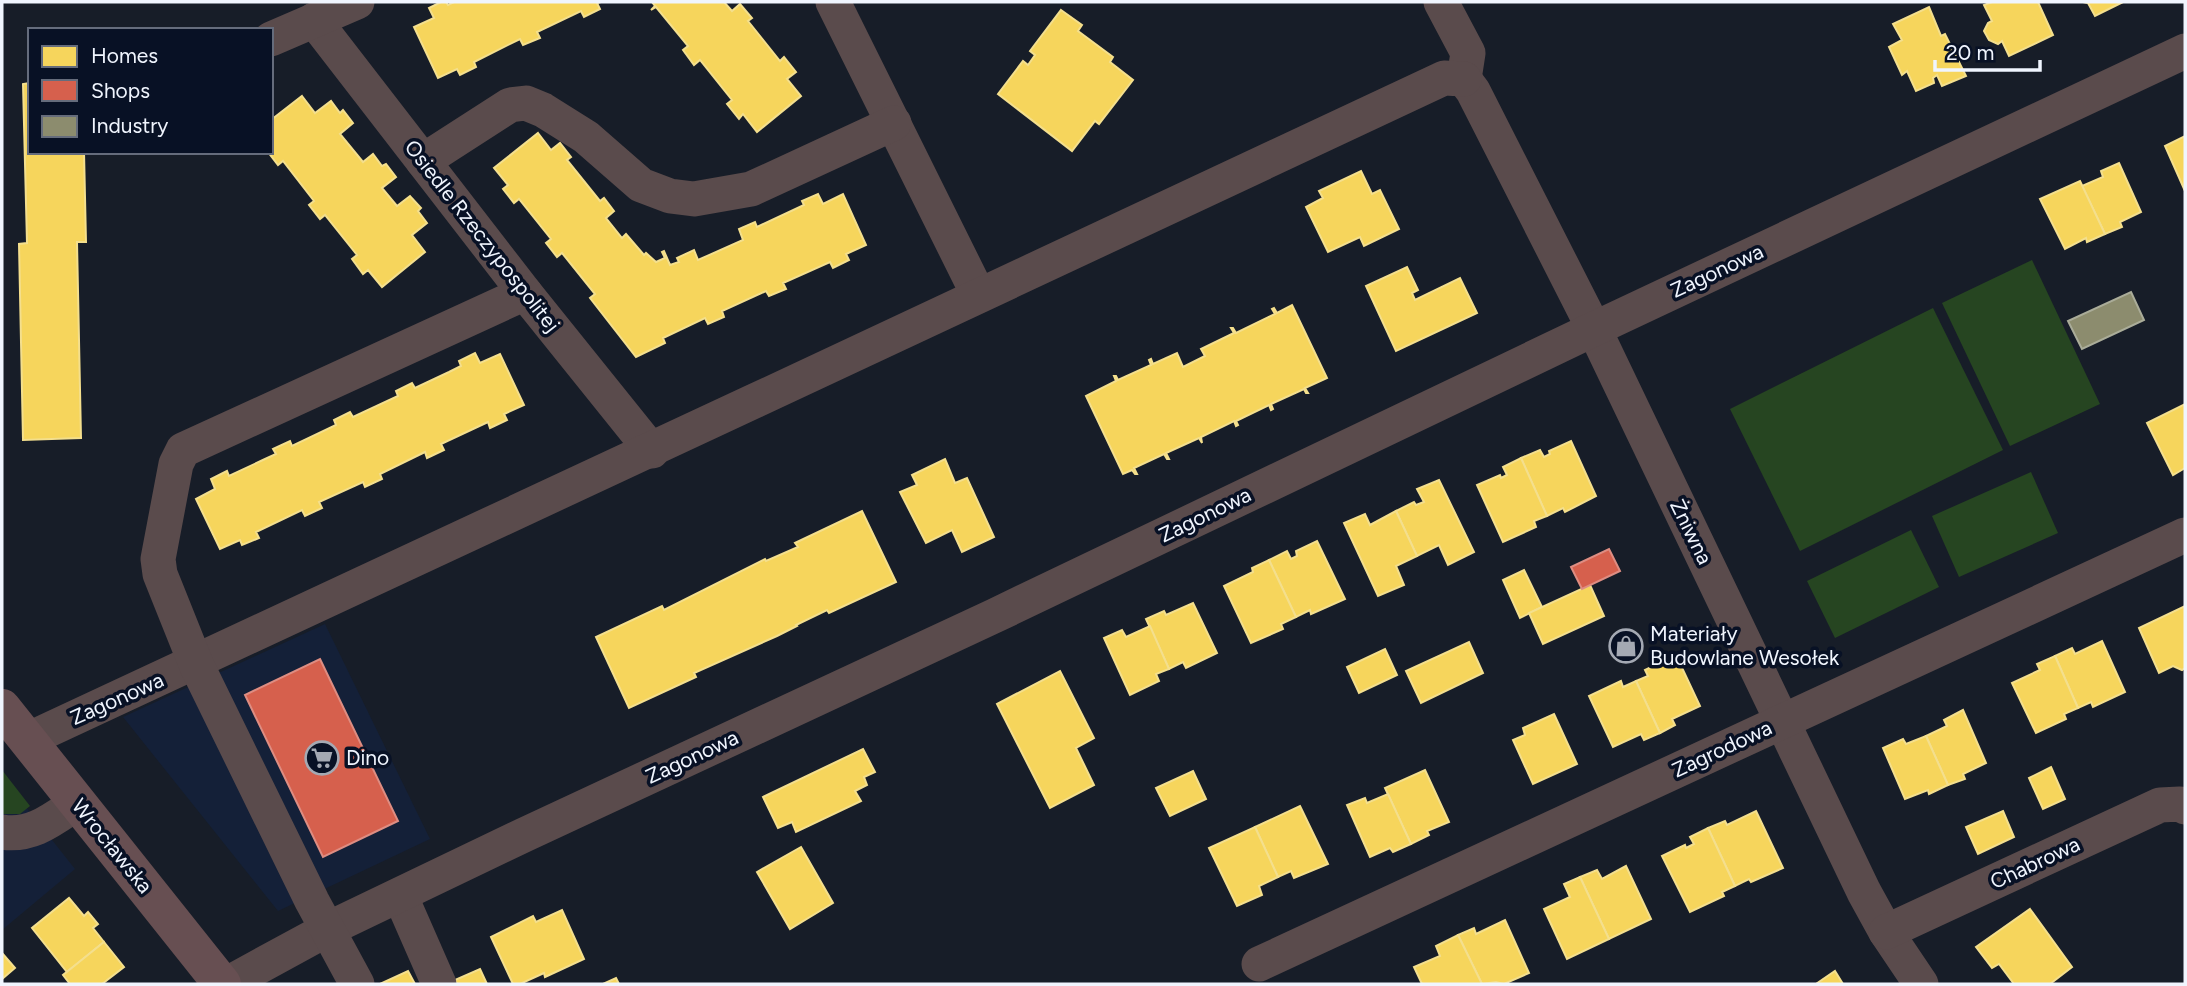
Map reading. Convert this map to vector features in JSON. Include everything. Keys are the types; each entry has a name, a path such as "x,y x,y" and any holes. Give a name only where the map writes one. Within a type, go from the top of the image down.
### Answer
{"main road":[{"name":"Wrocławska","path":"2,708 224,984"}],"street":[{"path":"273,38 356,2"},
{"path":"833,2 978,294"},
{"path":"1441,2 1468,52 1464,79"},
{"name":"Osiedle Rzeczypospolitej","path":"314,20 525,293 652,451"},
{"name":"Zagonowa","path":"224,984 400,894 994,616 1594,329 2185,51"},
{"name":"Zagonowa","path":"27,740 197,664 652,451 978,294 1444,78 1464,79"},
{"name":"Żniwna","path":"1464,79 1473,91 1594,329 1864,892 1886,932 1921,984"},
{"path":"423,161 510,105 526,103 543,110 586,137 641,186 670,196 694,199 751,189 894,123"},
{"path":"357,984 327,929 197,664 164,585 158,559 176,464 183,450 525,293"},
{"name":"Zagrodowa","path":"1259,964 2185,535"},
{"path":"2,832 12,834 33,831 77,803"},
{"name":"Chabrowa","path":"1886,932 2160,805 2180,804 2185,807"},
{"path":"400,894 439,984"}],"shaded area":[{"path":"325,624 430,839 278,911 123,717"},
{"path":"2,777 75,869 2,930"}],"green space":[{"path":"2032,260 2100,404 2010,446 1942,303"},
{"path":"1933,308 2003,450 1800,551 1730,409"},
{"path":"2031,472 2058,533 1959,577 1932,516"},
{"path":"1911,530 1939,587 1835,638 1807,581"},
{"path":"2,770 30,806 20,814 2,814"}],"building: Homes":[{"path":"441,2 448,5 454,2 601,2 597,3 600,9 584,17 581,11 537,32 540,38 523,45 520,39 474,62 476,67 460,75 457,69 438,78 414,27 434,18 429,8"},
{"path":"652,2 724,2 732,11 740,4 752,18 748,21 780,61 784,57 796,72 787,79 801,96 757,132 743,114 739,119 727,104 732,100 700,60 694,65 683,50 688,46 656,7 651,10 655,6"},
{"path":"1992,2 2038,2 2053,35 2009,56 2002,41 1998,44 1989,40 1984,31 1992,21 1984,5"},
{"path":"2083,2 2123,2 2095,16 2088,3"},
{"path":"1929,7 1941,36 1945,34 1966,76 1942,86 1937,75 1933,78 1934,83 1916,91 1907,71 1902,75 1889,47 1902,40 1893,24"},
{"path":"1061,10 1082,25 1078,31 1113,57 1110,62 1133,80 1099,124 1095,121 1072,151 998,94 1023,61 1028,65 1035,55 1030,51"},
{"path":"28,83 28,154 84,154 86,242 77,242 81,438 23,440 19,244 27,243 23,84"},
{"path":"302,96 315,113 331,101 340,113 343,110 353,123 340,134 363,162 373,154 382,166 386,164 396,177 382,188 397,206 410,196 421,208 418,211 427,223 412,235 425,252 382,287 368,270 363,274 352,259 357,255 325,215 320,219 309,205 314,201 283,161 278,165 270,154 273,154 273,118"},
{"path":"538,133 551,150 560,143 571,157 567,160 600,201 604,198 614,211 606,218 622,238 626,234 644,255 646,253 656,262 665,258 662,252 664,251 670,265 679,262 677,258 694,250 698,260 743,240 739,229 755,222 757,227 804,205 802,201 818,194 823,204 843,194 866,245 846,254 849,260 833,268 830,262 783,283 786,289 769,296 766,291 722,311 724,317 708,324 705,318 663,338 665,343 636,357 590,298 595,294 562,253 557,257 546,243 551,239 519,199 514,203 503,189 508,185 494,168"},
{"path":"2185,136 2185,191 2165,146"},
{"path":"2119,163 2141,212 2120,222 2122,227 2105,234 2082,186 2103,177 2101,171"},
{"path":"1361,171 1372,194 1380,190 1399,229 1364,246 1360,237 1328,252 1306,207 1323,198 1319,191"},
{"path":"2080,181 2105,234 2087,242 2086,238 2065,249 2040,199"},
{"path":"1407,267 1418,290 1412,293 1415,300 1460,278 1477,313 1396,351 1366,286"},
{"path":"1292,305 1327,378 1305,388 1308,393 1304,389 1271,404 1271,410 1269,405 1236,421 1236,426 1234,421 1201,437 1202,443 1199,438 1166,453 1169,459 1164,454 1134,468 1137,474 1132,470 1123,474 1086,396 1116,381 1114,376 1118,380 1151,365 1151,359 1153,364 1177,353 1183,367 1205,356 1201,349 1234,333 1231,328 1236,333 1275,314 1272,309 1274,308 1277,313"},
{"path":"475,353 480,363 500,354 524,405 504,414 507,420 490,428 488,422 441,444 444,450 427,458 425,452 380,474 382,479 365,487 363,482 319,502 322,508 305,516 302,510 256,532 259,538 242,545 240,540 220,549 196,499 215,489 211,479 227,471 229,476 276,454 273,449 290,441 292,446 336,425 334,420 350,412 353,417 398,396 396,391 412,383 415,388 449,372 461,366 459,361"},
{"path":"2185,404 2185,468 2173,475 2147,423"},
{"path":"1571,441 1596,496 1565,512 1563,508 1547,516 1521,458 1540,450 1544,457 1550,454 1549,451"},
{"path":"1521,458 1547,516 1534,521 1536,527 1503,542 1477,485 1500,475 1501,478 1507,475 1503,467"},
{"path":"945,459 955,483 967,478 994,537 962,552 952,530 926,543 900,492 917,485 912,475"},
{"path":"1439,480 1474,552 1448,565 1439,545 1417,556 1396,511 1414,502 1416,505 1424,502 1417,489"},
{"path":"862,511 896,582 829,613 827,610 694,673 696,677 629,708 596,637 662,606 664,610 765,559 766,561 798,547 795,543"},
{"path":"1396,511 1417,556 1396,566 1404,585 1378,596 1344,523 1365,514 1370,525"},
{"path":"1317,541 1345,599 1311,614 1310,610 1296,617 1269,560 1287,551 1291,559 1297,556 1296,551"},
{"path":"1269,560 1296,617 1281,624 1283,629 1251,643 1224,586 1253,572 1252,568"},
{"path":"1524,570 1542,607 1520,618 1503,580"},
{"path":"1590,585 1604,616 1543,644 1529,613"},
{"path":"1193,603 1217,653 1186,668 1183,662 1169,669 1146,619 1164,611 1166,615"},
{"path":"2185,606 2185,668 2182,670 2173,666 2159,673 2139,628"},
{"path":"1150,626 1169,669 1156,674 1159,681 1130,695 1104,638 1122,630 1126,637"},
{"path":"2102,641 2125,692 2093,707 2091,702 2078,708 2055,656 2072,648 2075,654"},
{"path":"1469,642 1483,673 1421,703 1406,671"},
{"path":"1385,649 1397,675 1359,693 1347,667"},
{"path":"1676,655 1700,706 1672,719 1675,725 1660,733 1636,681 1648,676 1645,670"},
{"path":"2055,656 2078,708 2064,714 2066,719 2036,733 2012,683 2040,670 2037,664"},
{"path":"1060,671 1094,738 1076,748 1094,785 1050,808 997,704"},
{"path":"1621,681 1623,687 1636,681 1660,733 1644,740 1641,734 1613,747 1589,696"},
{"path":"1963,710 1986,763 1963,774 1965,779 1948,785 1926,736 1947,726 1944,720"},
{"path":"1554,714 1577,764 1533,784 1513,740 1525,735 1523,728"},
{"path":"1926,736 1948,785 1929,794 1928,790 1905,799 1883,748 1903,739 1906,744"},
{"path":"863,749 875,772 864,777 867,785 855,791 861,801 796,832 792,822 778,828 763,797"},
{"path":"2051,767 2065,799 2043,809 2029,778"},
{"path":"1425,770 1449,822 1427,831 1429,835 1411,844 1385,788"},
{"path":"1193,771 1206,799 1170,816 1156,788"},
{"path":"1388,794 1411,844 1393,852 1390,848 1370,857 1347,805 1365,798 1367,803"},
{"path":"1300,806 1328,864 1294,878 1291,871 1278,877 1255,827"},
{"path":"1756,811 1783,868 1735,886 1708,828 1725,821 1727,825"},
{"path":"2003,811 2014,837 1978,854 1966,827"},
{"path":"1255,827 1278,877 1259,886 1262,895 1237,906 1209,848"},
{"path":"1708,828 1735,886 1722,892 1724,896 1690,912 1662,856 1685,845 1686,848 1694,844 1690,837"},
{"path":"801,847 833,903 790,929 757,872"},
{"path":"1626,866 1651,919 1609,939 1580,877 1597,870 1602,879"},
{"path":"1580,877 1609,939 1567,959 1544,909 1570,897 1564,884"},
{"path":"69,898 84,916 88,912 98,924 93,928 104,942 67,972 32,928"},
{"path":"2030,909 2072,967 2050,984 2014,984 1999,964 1992,968 1976,947"},
{"path":"562,910 584,959 545,977 544,973 520,984 513,984 491,937 533,916 536,922"},
{"path":"1505,920 1529,973 1504,984 1482,984 1458,935 1474,928 1476,934"},
{"path":"1458,935 1482,984 1422,984 1414,967 1440,956 1436,946"},
{"path":"104,942 124,967 102,984 70,984 63,975"},
{"path":"2,953 15,968 2,979"},
{"path":"480,969 487,984 457,984 455,980"},
{"path":"408,971 415,984 380,984"},
{"path":"1835,971 1843,984 1816,984"},
{"path":"616,978 619,984 603,984"}],"building: Shops":[{"path":"1609,549 1620,571 1582,589 1571,567"},
{"name":"Dino","path":"320,659 398,821 323,857 245,695"}],"building: Industry":[{"path":"2131,292 2144,320 2082,349 2068,321"}],"place":[{"name":"Materiały Budowlane Wesołek","path":"1626,646"},
{"name":"Dino","path":"322,758"}]}
